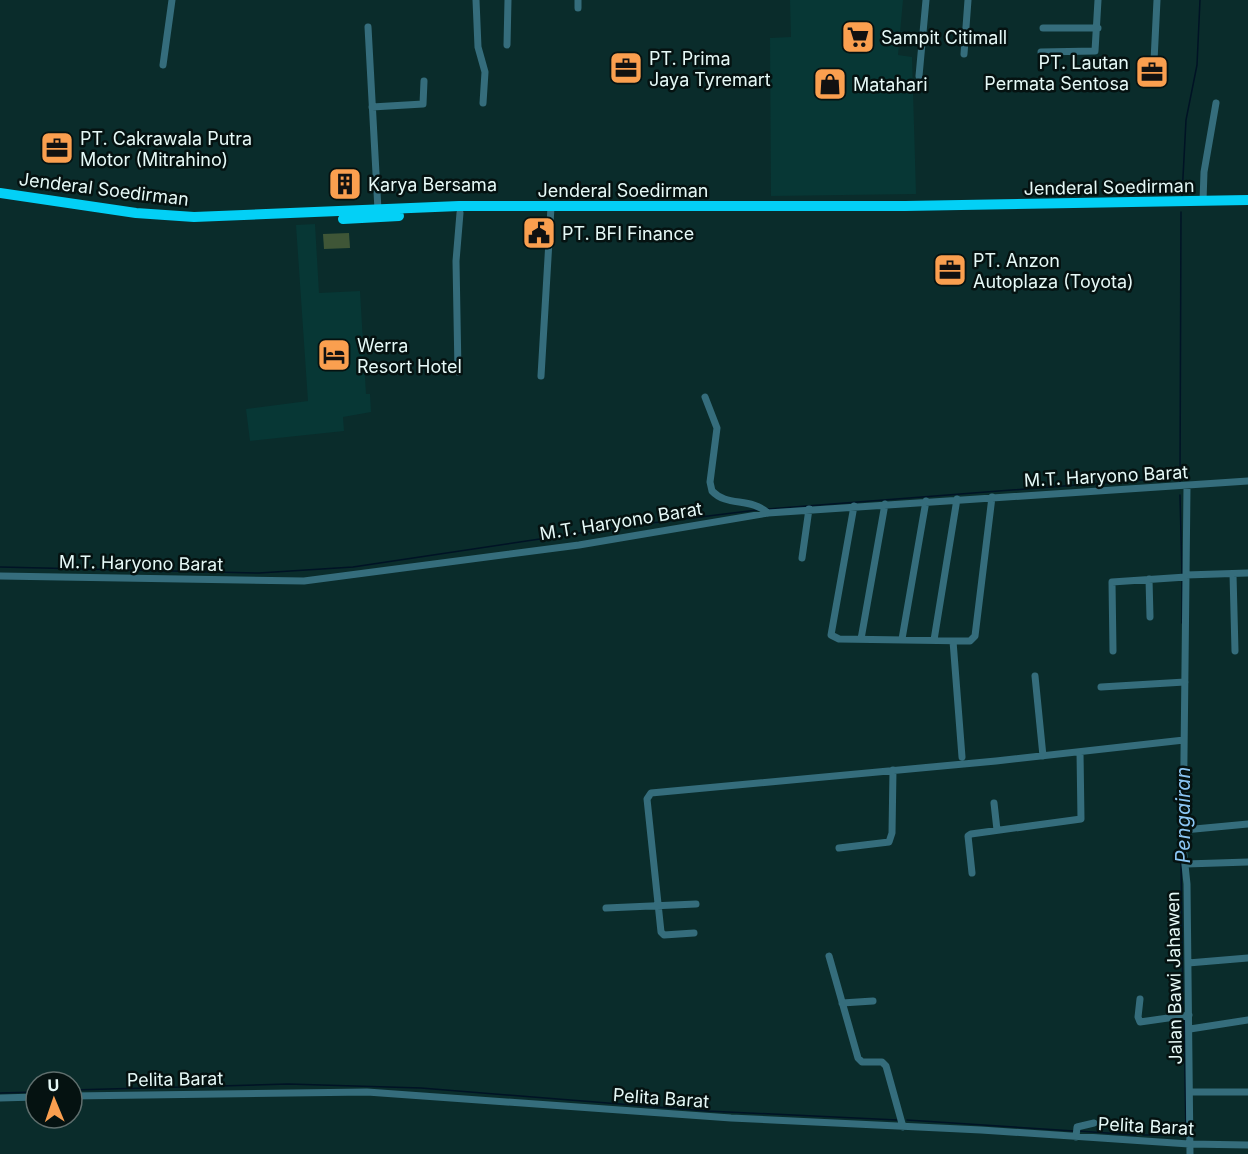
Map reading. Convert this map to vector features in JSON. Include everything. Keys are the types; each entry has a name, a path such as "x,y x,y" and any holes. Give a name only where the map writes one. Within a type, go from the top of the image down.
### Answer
{"highway":[{"name":"Jenderal Soedirman","path":"0,193 177,216 252,216 459,206 550,210"},
{"name":"Jenderal Soedirman","path":"0,200 176,223 252,223 550,210 1248,207"},
{"name":"Jenderal Soedirman","path":"1089,207 1248,200"}],"street":[{"path":"164,65 172,0"},
{"path":"476,0 478,47 485,69 483,103"},
{"path":"507,45 508,0"},
{"path":"578,0 578,8"},
{"path":"919,76 926,0"},
{"path":"964,54 968,0"},
{"path":"1041,52 1093,52 1097,47 1098,0"},
{"path":"1154,62 1157,0"},
{"path":"368,27 378,210"},
{"path":"1042,28 1098,28"},
{"path":"372,107 423,104 424,81"},
{"path":"1203,201 1204,172 1216,103"},
{"path":"541,376 550,210"},
{"path":"458,372 456,261 460,213"},
{"path":"705,397 717,428 710,482 712,491 739,502 758,504 768,513"},
{"name":"M.T. Haryono Barat","path":"0,576 304,581 579,545 768,513 957,499 1187,487 1248,481"},
{"name":"Jalan Bawi Jahawen","path":"1187,487 1184,830 1190,1029 1190,1154"},
{"path":"854,506 831,631 834,638 970,641 975,636 992,497"},
{"path":"934,640 957,499"},
{"path":"902,639 926,501"},
{"path":"861,639 885,504"},
{"path":"802,558 809,509"},
{"path":"1113,651 1112,582 1248,573"},
{"path":"1233,574 1235,651"},
{"path":"1149,579 1150,617"},
{"path":"953,640 962,757"},
{"path":"1035,676 1043,756"},
{"path":"1101,687 1185,682"},
{"path":"694,933 662,934 646,800 648,794 1184,740"},
{"path":"972,873 968,836 1081,819 1080,752"},
{"path":"839,848 889,842 892,833 892,770"},
{"path":"994,803 997,830"},
{"path":"1184,830 1248,824"},
{"path":"1186,864 1248,862"},
{"path":"606,908 696,904"},
{"path":"829,956 859,1060 879,1061 886,1066 903,1127"},
{"path":"1188,963 1248,958"},
{"path":"1140,999 1138,1017 1140,1022 1189,1015"},
{"path":"842,1003 873,1001"},
{"path":"1190,1029 1248,1020"},
{"name":"Pelita Barat","path":"84,1096 367,1092 591,1109 1189,1144 1248,1144"},
{"path":"1190,1092 1248,1092"},
{"path":"0,1098 24,1097"},
{"path":"1076,1137 1077,1127 1094,1123"}],"shaded area":[{"path":"790,0 903,0 898,55 912,57 916,194 771,196 770,38 791,37"},
{"name":"Werra Resort Hotel","path":"315,224 319,293 360,291 366,394 370,394 371,412 343,417 344,431 250,441 246,409 308,401 296,225"},
{"path":"349,233 350,248 324,249 323,234"}],"waterway":[{"path":"1182,196 1186,120 1197,65 1200,0"},
{"path":"1180,482 1181,212"},
{"path":"768,509 1180,477"},
{"name":"Pengairan","path":"1180,495 1182,575"},
{"path":"0,567 259,573 353,567 627,526 757,510"},
{"name":"Pengairan","path":"1182,579 1182,623"},
{"name":"Pengairan","path":"1181,861 1183,1013"},
{"name":"Pengairan","path":"1143,1135 1186,1135 1184,1017"},
{"path":"84,1090 288,1084 421,1088 707,1111 897,1120"},
{"path":"0,1093 24,1092"},
{"path":"907,1120 1074,1131"},
{"path":"1078,1131 1136,1135"}],"place":[{"name":"Sampit Citimall","path":"858,37"},
{"name":"PT. Prima Jaya Tyremart","path":"626,68"},
{"name":"PT. Lautan Permata Sentosa","path":"1152,72"},
{"name":"Matahari","path":"830,84"},
{"name":"PT. Cakrawala Putra Motor (Mitrahino)","path":"57,148"},
{"name":"Karya Bersama","path":"345,184"},
{"name":"PT. BFI Finance","path":"539,233"},
{"name":"PT. Anzon Autoplaza (Toyota)","path":"950,270"},
{"name":"Werra Resort Hotel","path":"334,355"}]}
